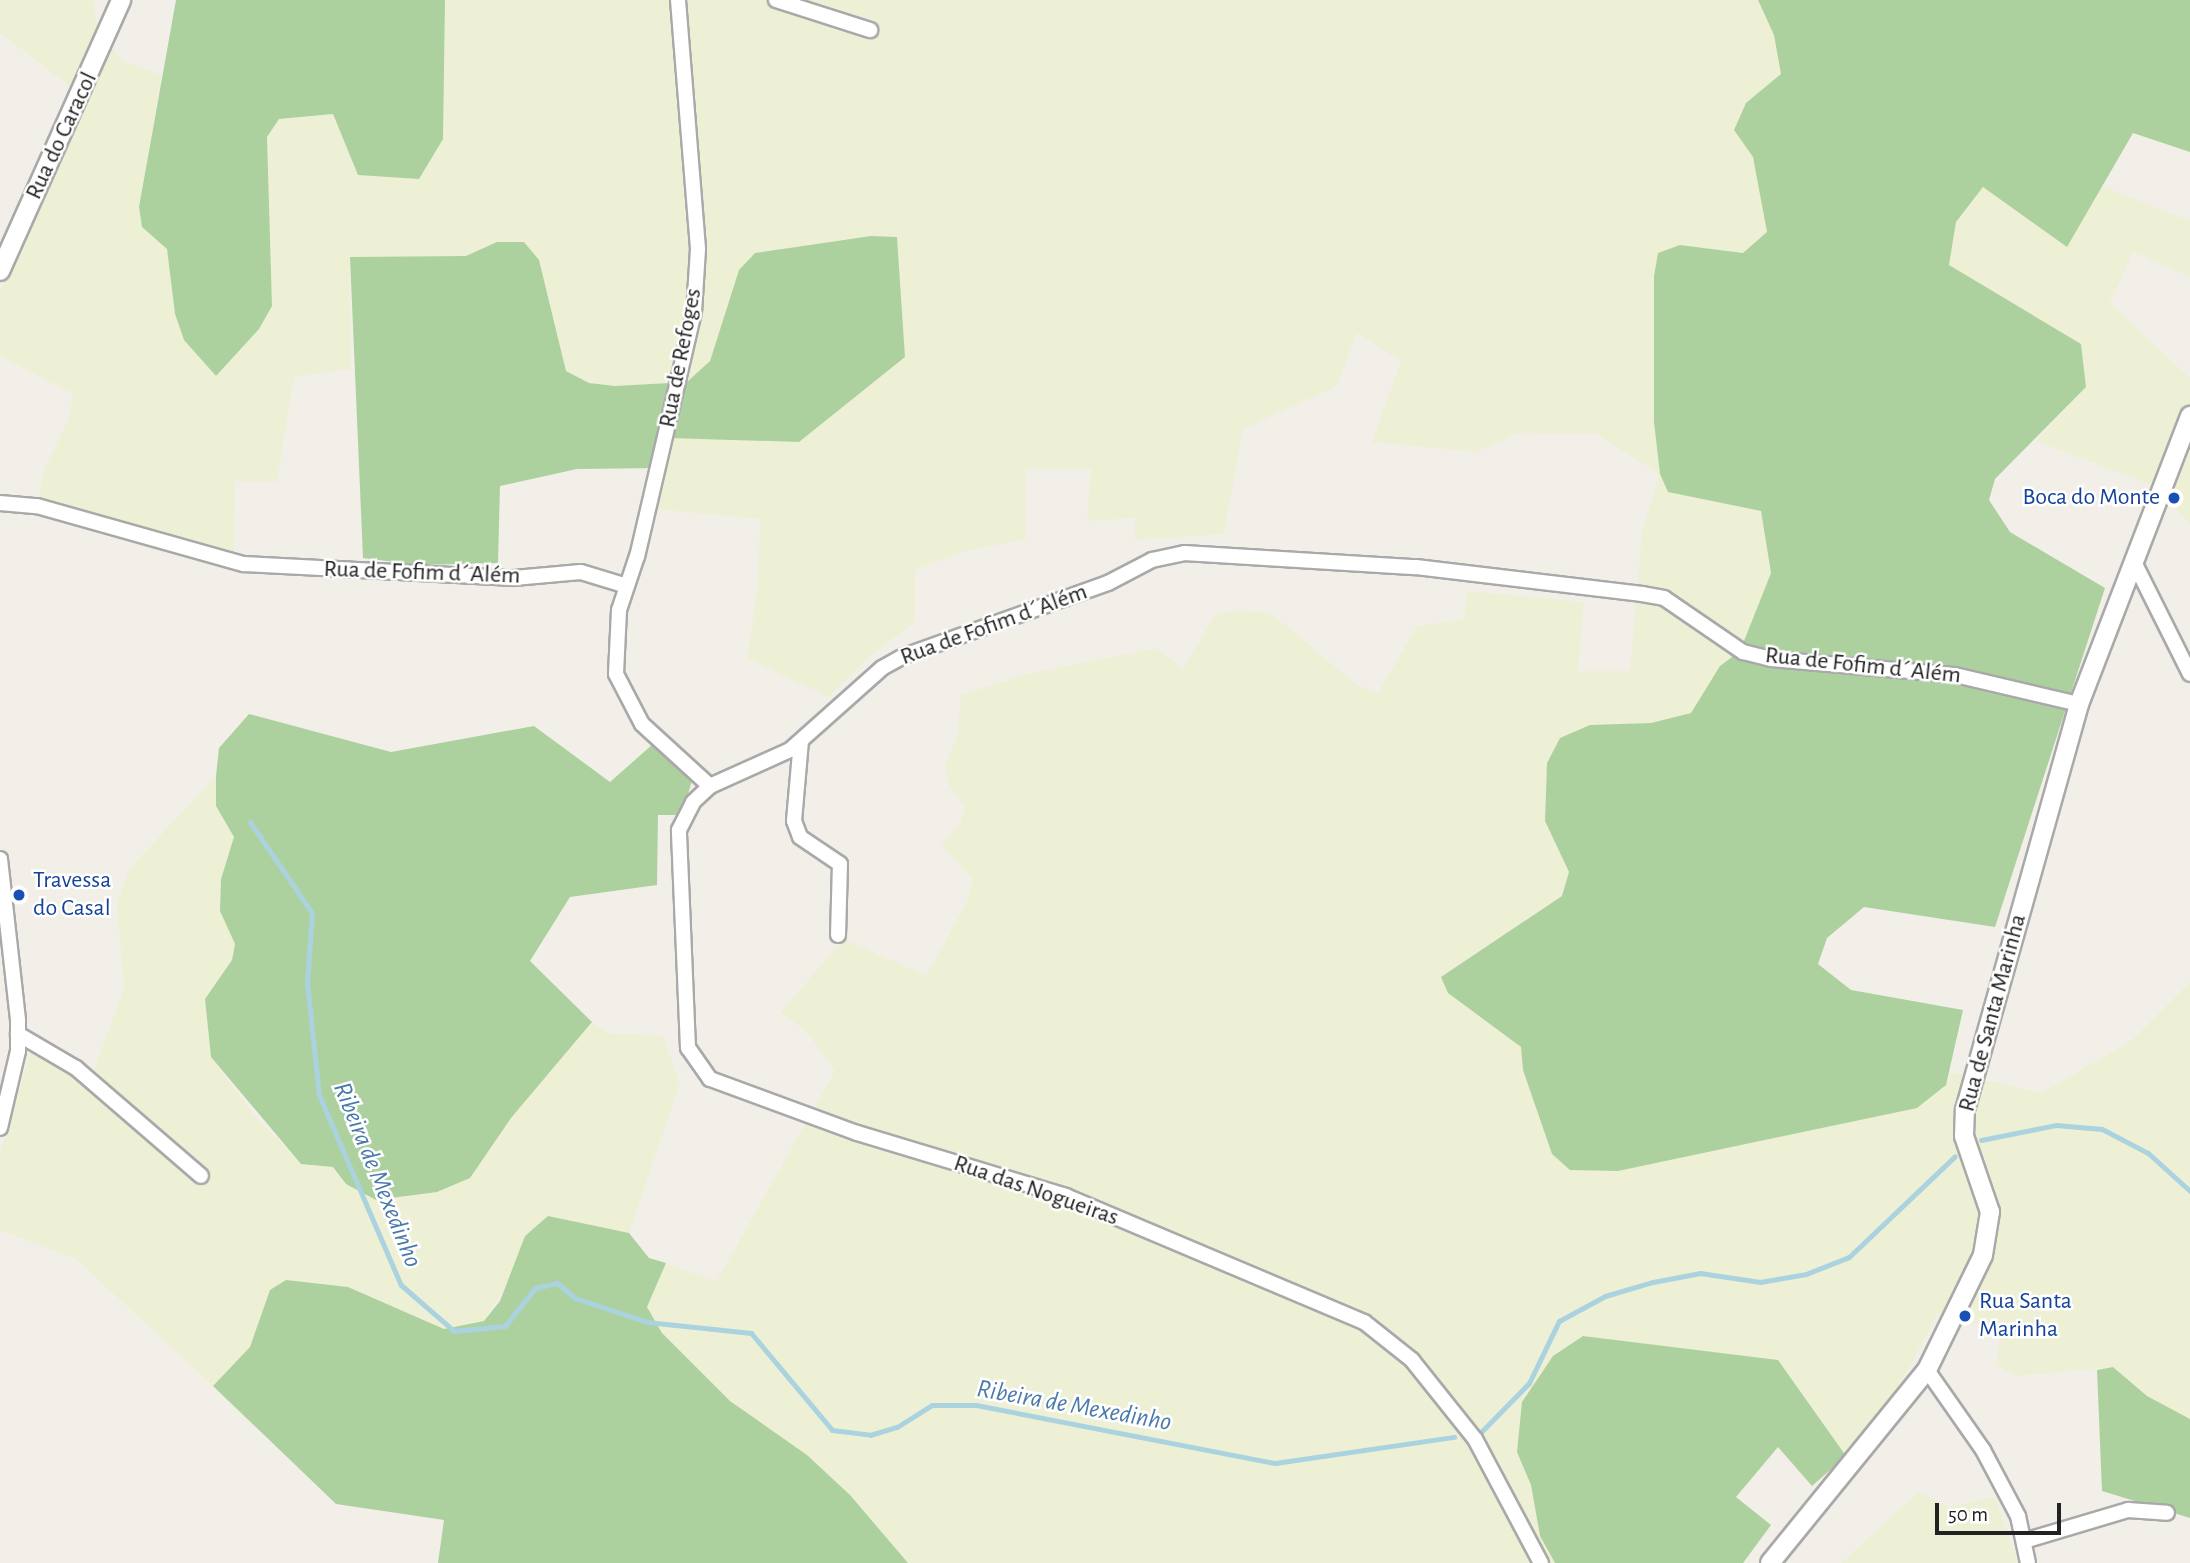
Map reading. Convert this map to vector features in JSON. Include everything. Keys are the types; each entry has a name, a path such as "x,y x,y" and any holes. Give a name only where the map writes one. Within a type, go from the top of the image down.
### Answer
{"street":[{"name":"Rua do Caracol","path":"0,271 121,0"},
{"name":"Rua de Refoges","path":"627,586 694,312 698,249 678,0"},
{"path":"776,0 870,30"},
{"name":"Rua de Santa Marinha","path":"1770,1563 1927,1370 1991,1232 1986,1192 1964,1136 1965,1110 2079,704 2190,416"},
{"name":"Rua de Fofim d´Além","path":"0,503 37,506 244,564 514,578 581,572 627,586"},
{"name":"Rua de Fofim d´Além","path":"710,786 751,771 801,741 882,668 904,656 1108,583 1152,560 1184,553 1416,567 1642,594 1664,598 1743,652 1772,659 1955,675 2079,704"},
{"path":"2134,562 2190,674"},
{"path":"627,586 618,610 615,674 642,724 710,786"},
{"path":"801,741 794,821 800,837 840,864 838,935"},
{"name":"Rua das Nogueiras","path":"710,786 693,802 679,830 688,1048 710,1079 857,1133 1066,1196 1364,1322 1412,1360 1475,1440 1541,1563"},
{"path":"0,1128 18,1034 1,866"},
{"path":"18,1034 76,1068 201,1176"},
{"path":"1927,1370 1983,1450 2018,1516 2028,1563"},
{"path":"2024,1541 2128,1510 2166,1513"}],"green space":[{"path":"0,0 93,0 99,33 122,60 161,75 142,192 167,248 175,314 272,306 267,137 279,119 333,114 358,175 443,139 445,0 1762,0 1805,47 1771,181 1768,231 1743,253 1680,245 1654,422 1660,474 1668,492 1761,511 1771,573 1740,651 1691,713 1651,723 1590,725 1560,738 1547,763 1545,821 1569,873 1562,896 1441,977 1466,1007 1521,1047 1523,1070 1552,1155 1946,1085 1951,1072 2042,1093 2132,1040 2190,982 2190,1419 2147,1396 2113,1367 2016,1376 1996,1365 2001,1330 1937,1314 1902,1382 1846,1456 1778,1360 1583,1336 1517,1452 1531,1485 1540,1536 1555,1563 908,1563 850,1495 807,1455 730,1401 662,1333 647,1307 666,1263 716,1282 835,1071 806,1031 780,1012 844,939 926,976 967,902 973,879 941,845 960,824 965,808 948,783 945,766 957,736 961,695 1031,673 1157,648 1183,669 1216,613 1239,611 1271,613 1357,685 1378,693 1417,626 1464,619 1467,591 1584,602 1578,671 1630,671 1642,533 1659,474 1596,434 1518,433 1477,452 1372,442 1401,361 1357,333 1337,386 1243,429 1224,534 1135,540 1135,518 1087,521 1091,469 1026,469 1026,539 962,552 915,570 915,622 870,656 829,697 747,658 758,585 760,519 653,509 668,438 799,441 905,358 897,237 871,236 755,253 739,270 710,361 687,382 615,386 589,383 566,371 539,261 497,242 467,256 350,257 351,369 294,377 277,482 235,481 234,569 142,546 37,508 44,470 69,418 73,394 0,356 0,291 88,100 0,33"},
{"path":"176,0 445,0 443,139 419,179 358,175 333,114 279,119 267,137 272,306 259,329 216,376 184,340 175,314 167,249 142,227 139,207"},
{"path":"1758,0 2190,0 2190,152 2133,133 2067,247 1983,187 1956,222 1949,265 2081,344 2086,387 1995,479 1989,500 2010,532 2105,588 1995,927 1864,907 1827,938 1818,964 1851,990 1963,1010 1946,1085 1917,1108 1618,1171 1570,1170 1552,1154 1523,1070 1521,1047 1448,993 1441,977 1562,896 1569,872 1545,821 1547,763 1560,738 1590,725 1651,723 1691,713 1720,666 1740,651 1771,573 1761,511 1668,492 1660,474 1654,422 1654,276 1658,253 1680,245 1743,253 1767,232 1753,157 1734,130 1746,103 1781,74 1774,35"},
{"path":"2102,186 2190,221 2190,277 2133,252 2110,303 2190,378 2190,524 2154,486 2036,441 2086,387 2081,344 1949,265 1956,222 1983,187 2073,236"},
{"path":"871,236 897,237 905,357 799,442 668,438 658,468 577,469 500,486 498,563 419,565 363,558 350,257 466,256 497,242 524,242 539,260 566,371 589,383 615,386 687,382 710,361 739,270 755,253"},
{"path":"249,714 391,752 534,726 610,782 653,744 693,778 681,815 658,815 657,885 570,897 530,961 592,1022 511,1118 470,1178 437,1192 376,1200 346,1184 333,1167 301,1164 211,1057 205,999 232,960 235,944 220,911 221,879 234,837 216,806 219,748"},
{"path":"216,776 216,806 234,837 221,879 220,911 235,944 232,960 205,999 211,1057 257,1118 301,1164 333,1167 346,1184 376,1200 437,1192 470,1178 511,1118 592,1022 609,1033 663,1036 680,1084 629,1233 548,1216 484,1321 444,1329 348,1287 286,1280 270,1291 250,1347 213,1386 76,1259 0,1230 0,1152 33,1043 91,1078 124,988 117,905 129,869"},
{"path":"548,1216 629,1233 649,1258 666,1263 647,1307 662,1333 730,1401 807,1455 850,1495 908,1563 438,1563 444,1520 336,1504 213,1386 250,1347 270,1290 286,1280 348,1287 444,1329 484,1321 500,1301 525,1236"},
{"path":"1583,1336 1778,1360 1846,1456 1812,1486 1778,1447 1736,1497 1771,1525 1743,1563 1555,1563 1540,1536 1531,1485 1517,1452 1522,1402 1553,1356"},
{"path":"2113,1367 2147,1396 2190,1419 2190,1518 2102,1491 2097,1370"},
{"path":"1918,1492 1948,1507 1995,1497 2018,1563 1841,1563"}],"waterway":[{"name":"Ribeira de Mexedinho","path":"250,822 312,913 307,983 319,1095 401,1285 454,1331 505,1326 535,1288 557,1283 575,1298 647,1322 751,1333 832,1430 870,1435 897,1427 932,1405 976,1405 1275,1463 1454,1437"},
{"name":"Ribeira de Mexedinho","path":"1981,1140 2056,1125 2102,1129 2148,1153 2190,1191"},
{"name":"Ribeira de Mexedinho","path":"1482,1431 1529,1383 1559,1321 1605,1296 1653,1282 1700,1273 1760,1282 1806,1274 1849,1257 1955,1156"}],"place":[{"name":"Boca do Monte","path":"2174,498"},
{"name":"Travessa do Casal","path":"19,895"},
{"name":"Rua Santa Marinha","path":"1965,1316"}]}
